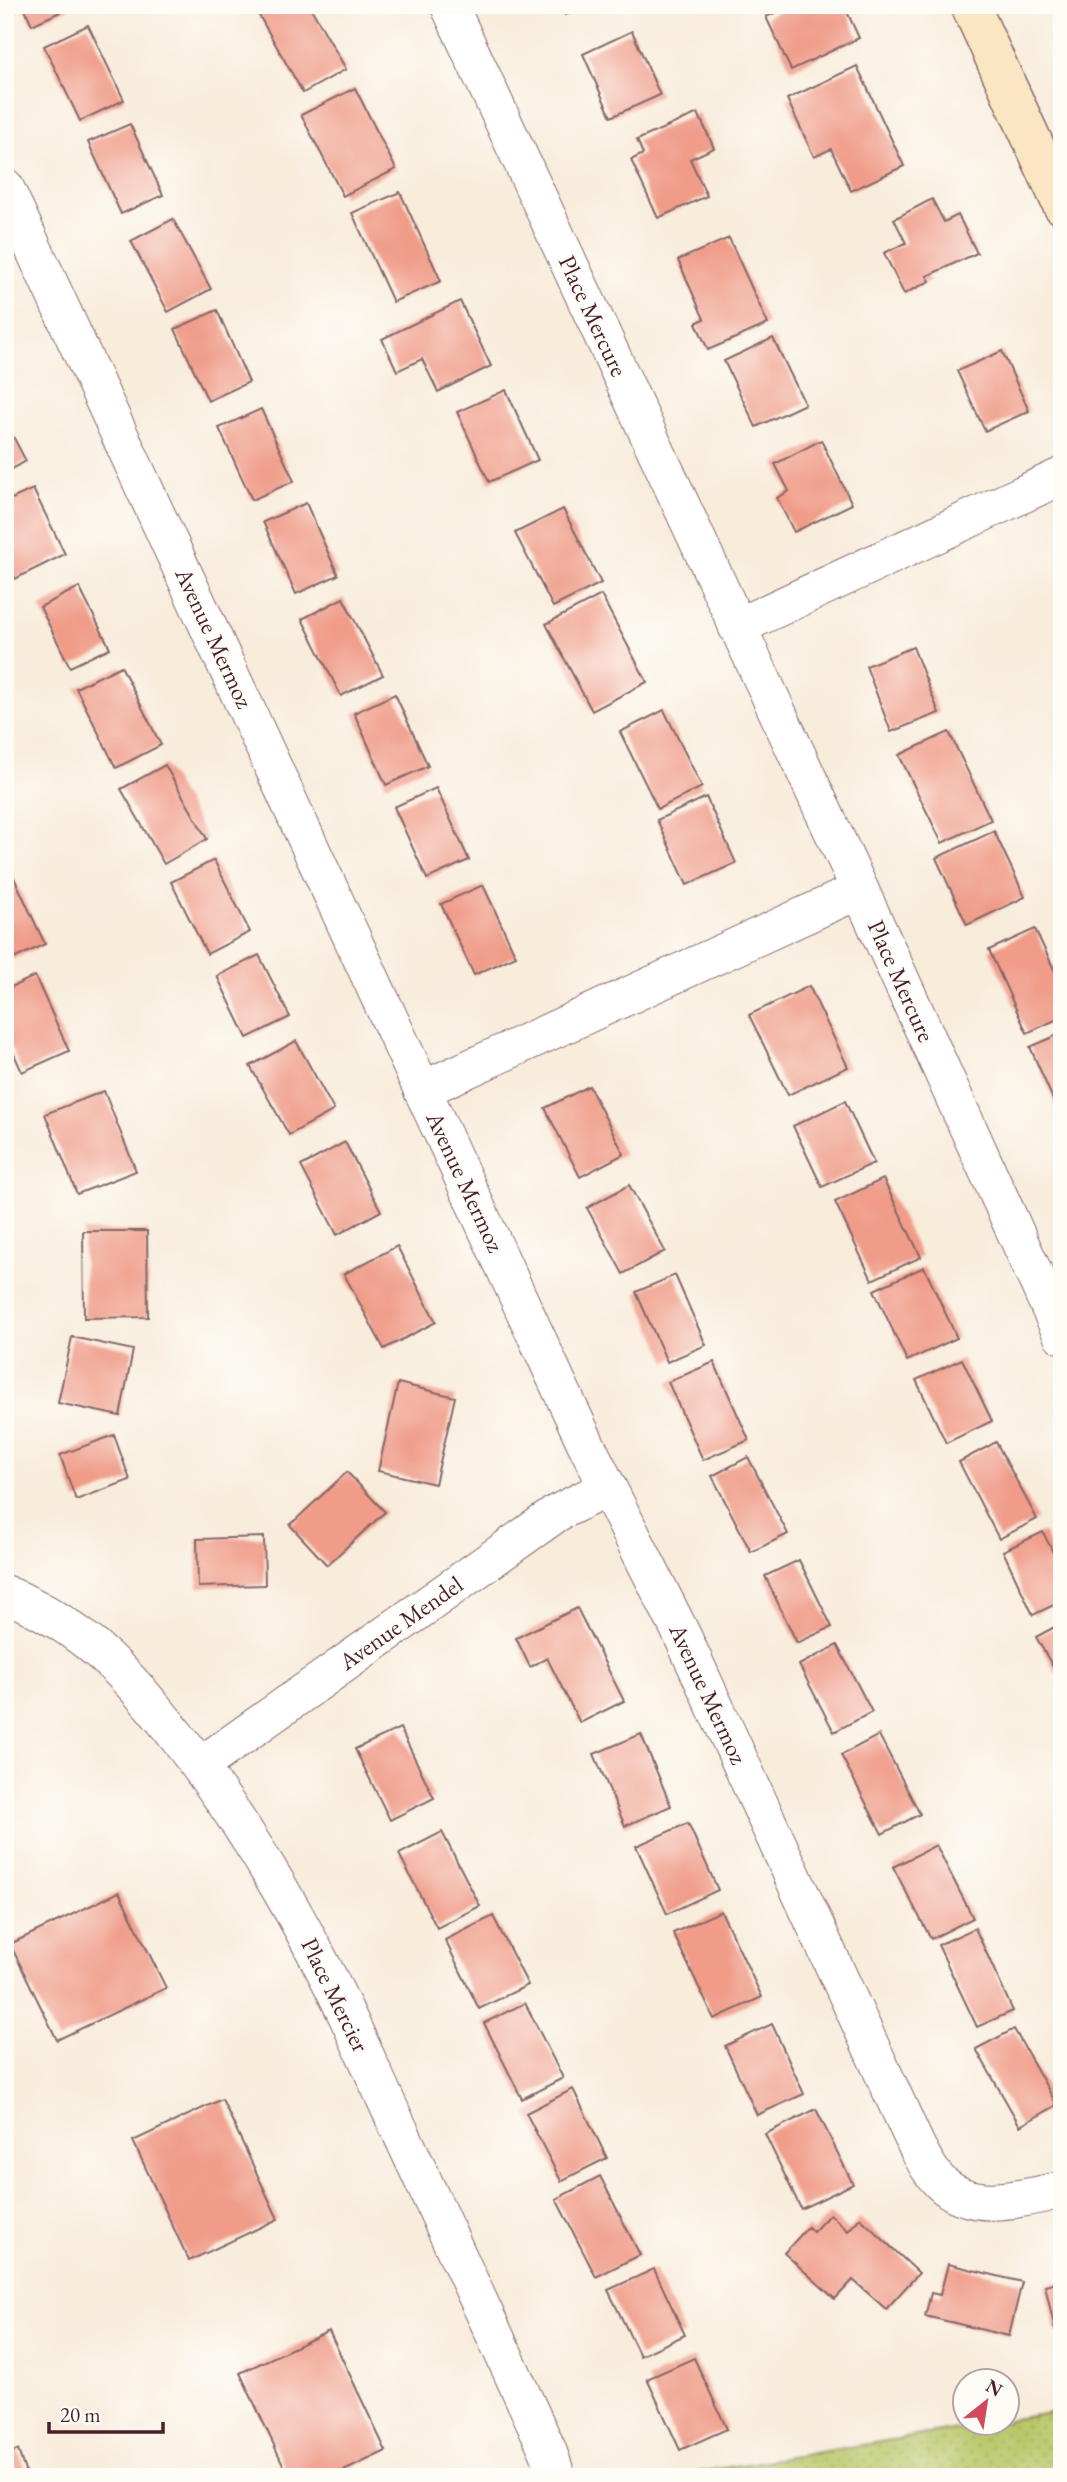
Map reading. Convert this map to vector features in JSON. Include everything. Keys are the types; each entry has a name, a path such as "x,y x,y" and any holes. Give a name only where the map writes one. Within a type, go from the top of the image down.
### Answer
{"street":[{"name":"Place Mercure","path":"449,5 860,890 1062,1335"},
{"path":"970,5 1062,205"},
{"name":"Avenue Mermoz","path":"5,187 607,1488 682,1635 910,2132 930,2170 956,2194 973,2200 1016,2199 1062,2190"},
{"path":"737,627 1062,476"},
{"name":"Avenue Mermoz","path":"422,1090 860,890"},
{"name":"Avenue Mendel","path":"200,1766 557,1513 607,1488"},
{"name":"Place Mercier","path":"5,1594 39,1608 67,1625 108,1657 151,1704 200,1766 280,1889 328,1977 548,2451 557,2477"}],"green space":[{"path":"1062,2411 1062,2477 669,2477 951,2430 951,2436 1021,2436 1021,2418"}],"building":[{"path":"23,5 75,5 32,25"},
{"path":"264,5 309,5 346,69 303,93 256,10"},
{"path":"560,5 585,5 565,15"},
{"path":"791,5 844,5 859,38 791,70 766,17"},
{"path":"88,25 124,100 80,121 44,46"},
{"path":"632,31 660,95 611,117 583,54"},
{"path":"857,66 904,166 851,191 831,149 814,157 787,99"},
{"path":"355,88 396,169 343,196 301,115"},
{"path":"698,113 714,148 690,159 707,196 658,218 631,160 643,154 637,140"},
{"path":"130,124 163,195 121,214 88,142"},
{"path":"400,192 441,281 393,302 352,213"},
{"path":"932,199 944,222 958,215 977,253 927,276 930,281 904,294 884,253 906,243 894,219"},
{"path":"173,219 211,289 168,312 131,241"},
{"path":"729,238 768,324 708,350 696,323 704,319 678,260"},
{"path":"460,301 491,366 438,392 422,359 397,371 382,339"},
{"path":"217,310 249,382 208,401 175,329"},
{"path":"773,338 805,404 756,427 724,361"},
{"path":"1002,351 1029,411 985,431 957,371"},
{"path":"506,390 538,460 489,482 457,412"},
{"path":"261,409 294,481 252,500 219,428"},
{"path":"5,421 26,461 5,473"},
{"path":"821,440 852,504 794,532 777,498 789,491 775,464"},
{"path":"33,489 65,554 15,579 5,559 5,502"},
{"path":"306,503 338,575 296,594 263,522"},
{"path":"563,509 601,583 553,607 515,533"},
{"path":"79,587 110,648 70,667 40,607"},
{"path":"601,595 647,682 592,711 546,624"},
{"path":"343,598 383,675 341,696 302,619"},
{"path":"913,647 939,713 891,732 866,666"},
{"path":"121,666 161,745 116,768 76,688"},
{"path":"395,694 428,766 386,785 354,713"},
{"path":"664,710 702,787 658,809 620,732"},
{"path":"949,732 991,820 942,843 899,755"},
{"path":"165,765 207,839 164,864 121,789"},
{"path":"436,788 469,860 427,879 394,807"},
{"path":"706,797 736,863 687,885 657,820"},
{"path":"994,831 1025,897 967,925 936,858"},
{"path":"214,860 250,932 207,954 171,882"},
{"path":"8,865 45,944 5,963 5,866"},
{"path":"483,885 516,956 474,975 441,904"},
{"path":"1035,929 1062,986 1062,1017 1027,1033 989,950"},
{"path":"259,955 290,1017 247,1038 217,976"},
{"path":"35,976 69,1051 22,1072 5,1034 5,990"},
{"path":"809,986 848,1067 788,1095 749,1015"},
{"path":"1062,1033 1062,1112 1059,1113 1030,1047"},
{"path":"296,1041 334,1110 289,1135 250,1066"},
{"path":"589,1086 624,1154 580,1177 545,1108"},
{"path":"104,1091 136,1171 77,1194 45,1114"},
{"path":"845,1101 874,1163 822,1187 793,1126"},
{"path":"345,1142 381,1211 337,1235 301,1166"},
{"path":"883,1179 921,1257 872,1280 835,1202"},
{"path":"629,1185 665,1251 623,1274 587,1208"},
{"path":"83,1231 147,1231 148,1317 84,1318"},
{"path":"397,1246 436,1322 384,1349 344,1274"},
{"path":"924,1267 957,1338 907,1361 874,1290"},
{"path":"675,1275 706,1345 667,1362 636,1292"},
{"path":"72,1337 133,1350 120,1416 58,1403"},
{"path":"962,1359 992,1421 946,1443 916,1380"},
{"path":"714,1362 749,1440 703,1460 668,1382"},
{"path":"398,1383 455,1397 435,1484 378,1471"},
{"path":"114,1435 130,1480 76,1500 60,1455"},
{"path":"996,1442 1037,1519 999,1539 959,1462"},
{"path":"748,1457 788,1534 751,1552 712,1476"},
{"path":"347,1472 385,1512 327,1565 290,1525"},
{"path":"1043,1532 1062,1571 1062,1601 1033,1615 1003,1551"},
{"path":"264,1537 265,1585 198,1587 197,1539"},
{"path":"799,1560 832,1627 797,1643 765,1576"},
{"path":"577,1608 624,1701 580,1723 547,1658 530,1667 516,1638"},
{"path":"1062,1623 1062,1683 1036,1637"},
{"path":"837,1645 872,1712 834,1732 799,1665"},
{"path":"400,1728 434,1798 390,1820 355,1749"},
{"path":"641,1734 671,1806 625,1826 594,1754"},
{"path":"879,1735 920,1814 882,1834 841,1755"},
{"path":"688,1823 718,1890 667,1914 636,1846"},
{"path":"442,1832 480,1906 437,1928 399,1854"},
{"path":"936,1845 973,1918 931,1939 893,1867"},
{"path":"119,1892 166,1988 57,2040 10,1944"},
{"path":"721,1911 762,1997 714,2019 673,1933"},
{"path":"493,1916 528,1985 479,2009 445,1940"},
{"path":"975,1928 1013,2011 977,2027 938,1945"},
{"path":"525,2003 563,2078 522,2099 484,2023"},
{"path":"772,2024 804,2094 757,2115 725,2046"},
{"path":"1014,2029 1057,2105 1020,2126 976,2049"},
{"path":"573,2089 607,2158 561,2181 526,2113"},
{"path":"222,2099 278,2219 189,2261 133,2141"},
{"path":"816,2109 853,2184 801,2209 765,2134"},
{"path":"600,2176 640,2255 596,2277 556,2199"},
{"path":"830,2214 848,2231 860,2218 919,2273 886,2309 853,2280 835,2299 784,2253 808,2227 813,2232"},
{"path":"948,2264 1022,2282 1009,2336 925,2316 931,2293 940,2295"},
{"path":"654,2269 685,2335 640,2356 608,2290"},
{"path":"1062,2281 1062,2329 1055,2330 1045,2285"},
{"path":"329,2331 386,2451 331,2477 289,2477 240,2373"},
{"path":"694,2358 727,2429 680,2450 647,2379"},
{"path":"18,2450 27,2477 5,2477 5,2454"}]}
